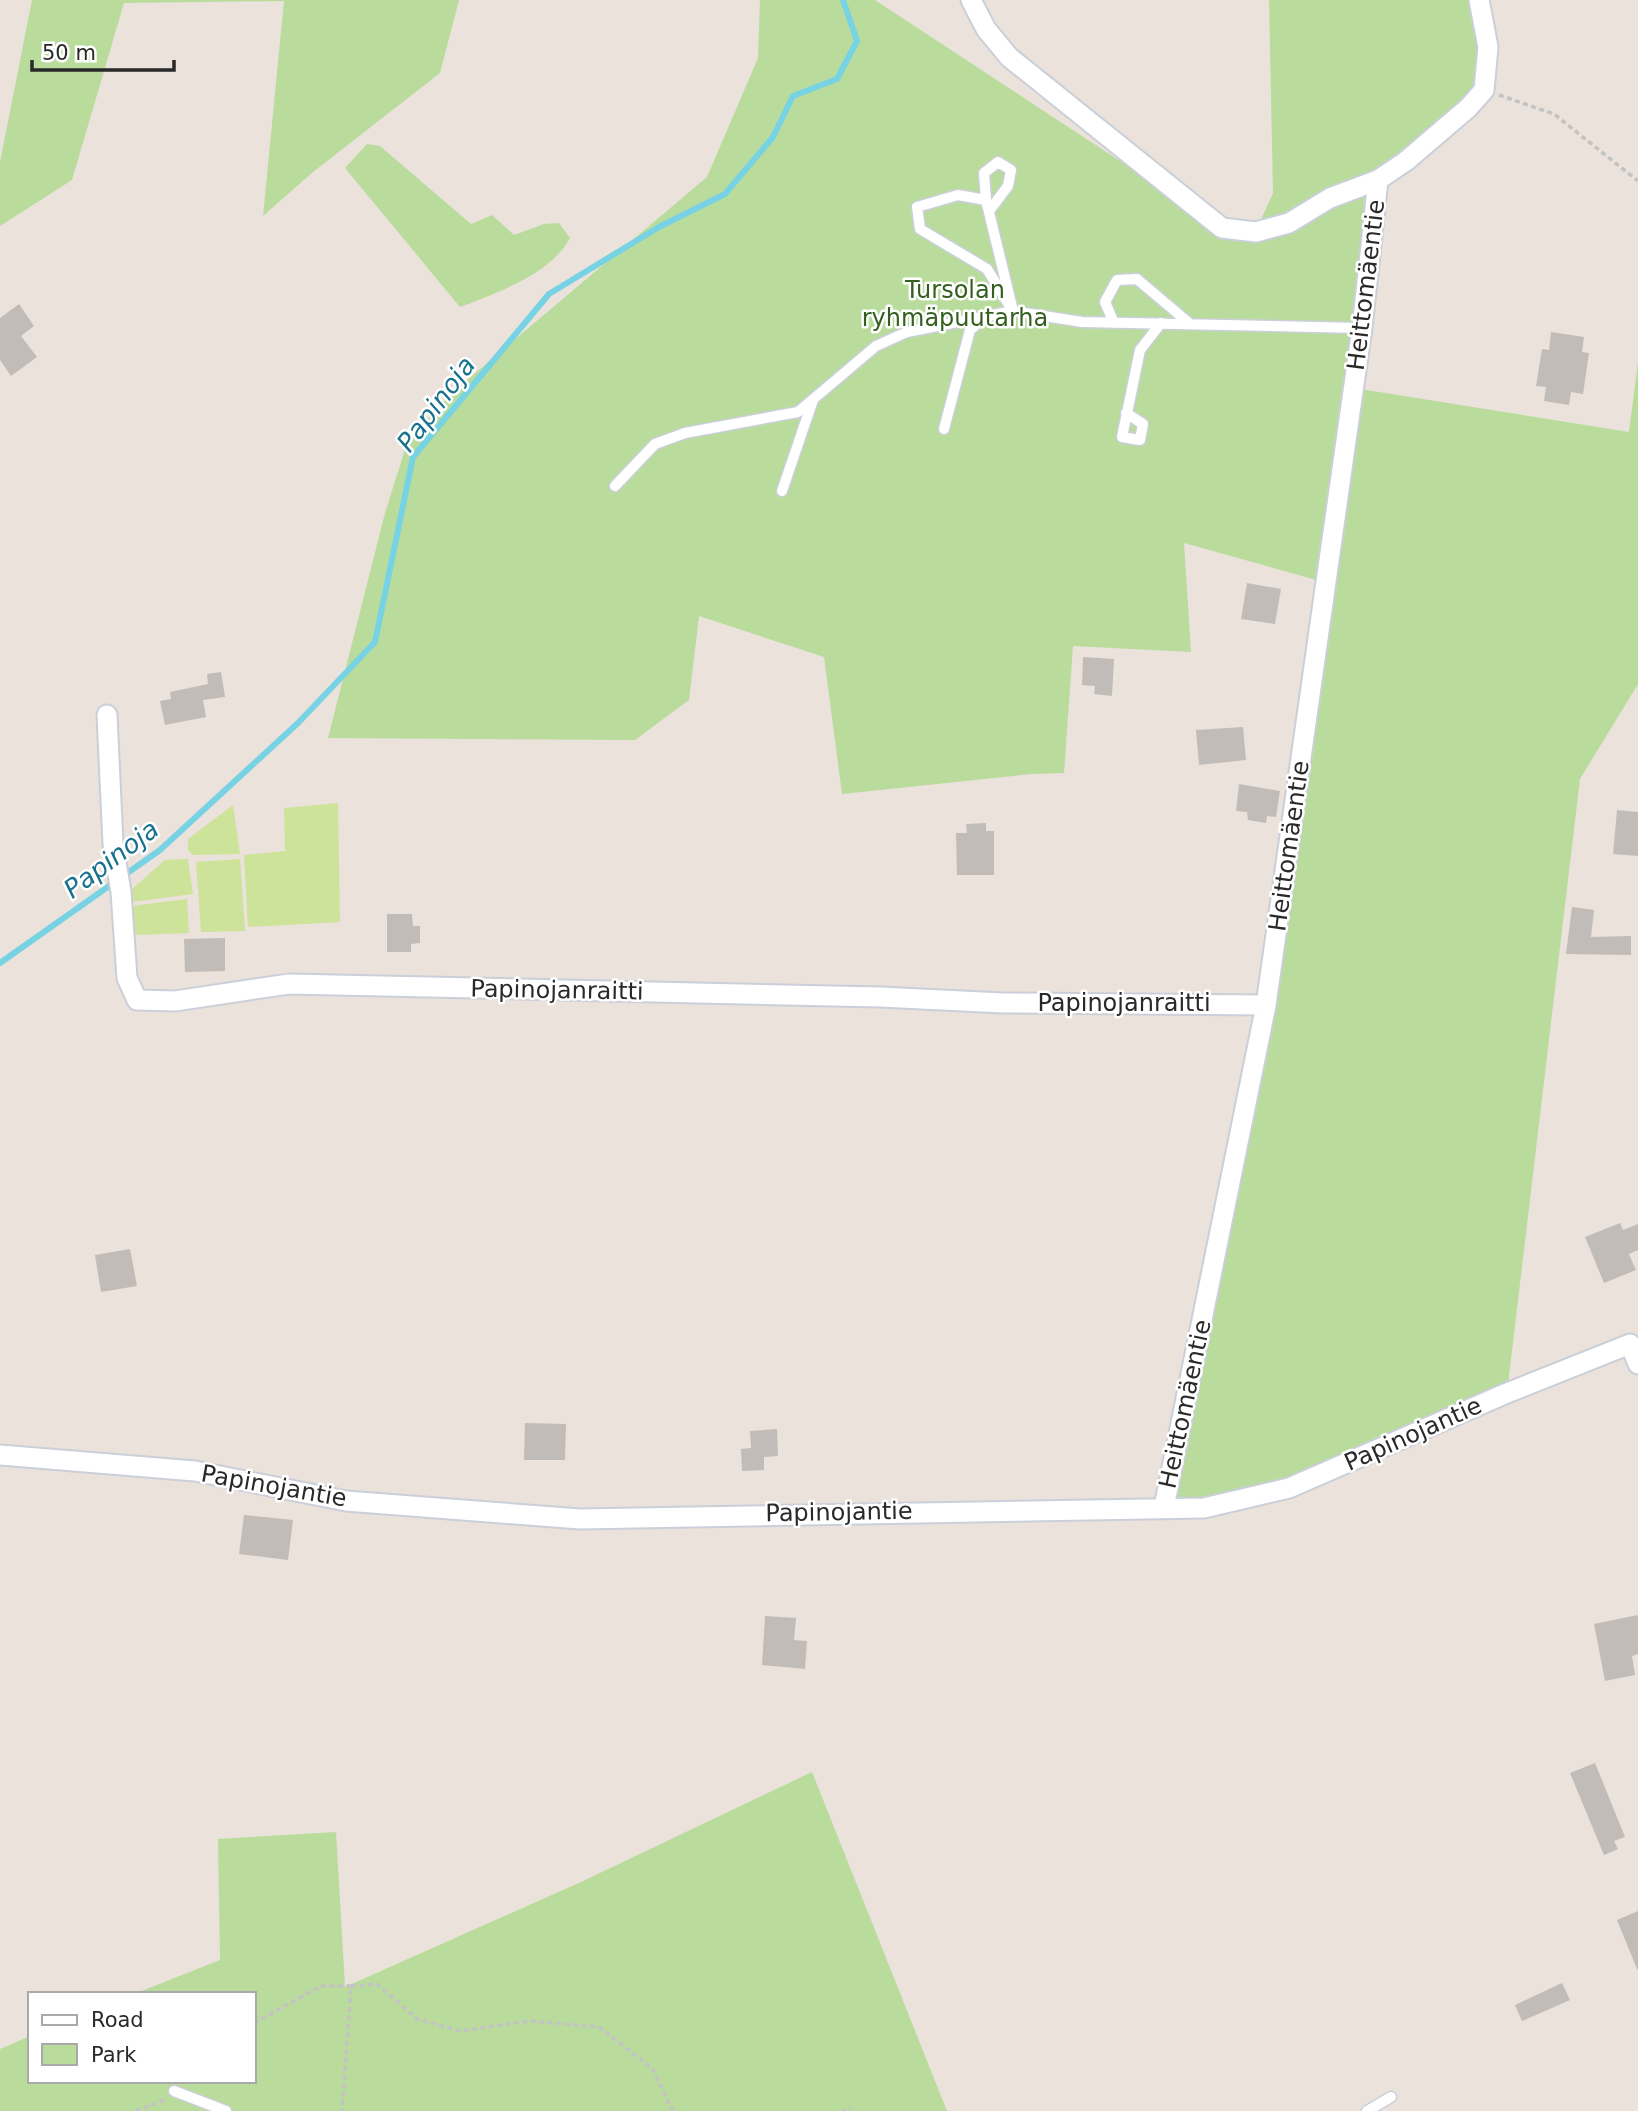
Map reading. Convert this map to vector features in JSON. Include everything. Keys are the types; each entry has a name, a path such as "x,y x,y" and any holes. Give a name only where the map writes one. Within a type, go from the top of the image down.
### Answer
{"street":[{"name":"Heittomäentie","path":"971,0 986,29 1009,57 1222,228 1256,232 1289,223 1330,198 1378,180 1427,143 1484,90"},
{"path":"1479,0 1488,47 1484,90"},
{"name":"Heittomäentie","path":"1164,1507 1266,1004 1362,328 1378,180"},
{"name":"Papinojanraitti","path":"107,715 127,978 137,1000 175,1001 289,984 880,997 1003,1003 1266,1004"},
{"name":"Papinojantie","path":"0,1455 195,1471 346,1501 580,1518 1204,1508 1289,1488 1507,1393 1634,1342 1638,1364"}],"lane":[{"path":"989,211 1008,186 1011,170 998,162 984,173 986,200 1013,312"},
{"path":"986,200 958,195 916,208 920,229 987,269 1013,312"},
{"path":"1114,323 1105,302 1117,280 1137,279 1190,324"},
{"path":"615,486 655,444 685,433 798,412 876,346 908,332 1013,312 1082,322 1362,328"},
{"path":"944,429 970,330 986,317"},
{"path":"1126,413 1140,350 1161,323"},
{"path":"782,491 814,399"},
{"path":"174,2091 226,2111"},
{"path":"1367,2111 1391,2097"}],"path":[{"path":"1484,90 1554,114 1638,181"},
{"path":"256,2022 321,1986 377,1984 417,2020 460,2031 529,2021 599,2026 652,2068 673,2111"},
{"path":"342,2111 351,1986"},
{"path":"841,2111 851,2109"}],"green space":[{"path":"32,0 459,0 440,73 313,172 263,216 284,1 124,3 72,180 0,226 0,162"},
{"name":"Tursolan ryhmäpuutarha","path":"760,0 875,0 1222,228 1256,232 1378,180 1354,388 1629,432 1638,362 1638,684 1580,779 1507,1393 1289,1488 1164,1507 1266,1005 1327,583 1184,543 1191,652 1073,646 1064,773 1031,774 842,794 824,657 699,616 689,700 635,740 328,738 385,513 408,440 454,391 707,177 758,58"},
{"path":"1269,0 1469,0 1480,64 1476,84 1470,94 1379,167 1333,195 1259,224 1273,193"},
{"path":"367,144 380,146 471,224 492,215 514,235 544,224 559,223 570,238 561,251 537,272 506,289 460,307 345,168"},
{"path":"338,803 340,922 248,927 244,855 285,851 284,808"},
{"path":"233,805 240,854 193,855 188,850 188,839"},
{"path":"188,859 193,894 132,902 131,890 165,860"},
{"path":"240,859 245,931 201,932 196,862"},
{"path":"187,899 189,933 134,935 132,906"},
{"path":"812,1772 947,2111 0,2111 0,2049 28,2037 28,2083 256,2083 256,1992 139,1992 220,1960 218,1839 336,1832 345,1987 581,1882"}],"building":[{"path":"19,304 34,326 21,336 37,357 11,376 0,360 0,318"},
{"path":"1551,332 1584,337 1582,352 1589,353 1583,394 1571,392 1569,405 1544,401 1546,387 1536,386 1542,349 1549,350"},
{"path":"1247,583 1281,589 1275,624 1241,619"},
{"path":"1083,657 1114,659 1112,696 1094,694 1095,686 1082,685"},
{"path":"221,672 225,697 203,700 206,717 165,725 160,701 171,699 170,692 208,684 207,674"},
{"path":"1243,727 1246,760 1199,765 1196,730"},
{"path":"1239,784 1280,791 1276,817 1267,816 1266,823 1248,820 1247,812 1236,811"},
{"path":"1617,810 1638,812 1638,856 1613,854"},
{"path":"986,823 986,831 994,831 994,875 957,875 956,833 967,833 966,824"},
{"path":"1572,907 1594,910 1591,937 1631,936 1631,955 1566,954"},
{"path":"387,914 412,914 413,926 420,926 420,943 411,944 411,952 387,952"},
{"path":"225,938 225,971 185,972 184,939"},
{"path":"1620,1223 1623,1230 1638,1224 1638,1250 1629,1254 1636,1270 1604,1283 1585,1237"},
{"path":"130,1249 137,1286 101,1292 95,1255"},
{"path":"525,1423 566,1424 565,1460 524,1460"},
{"path":"777,1429 778,1456 764,1457 764,1470 742,1471 741,1449 751,1448 750,1431"},
{"path":"244,1515 293,1520 288,1560 239,1554"},
{"path":"1638,1615 1638,1654 1632,1656 1635,1675 1605,1681 1594,1624"},
{"path":"765,1616 796,1618 794,1640 807,1641 805,1669 762,1665"},
{"path":"1595,1763 1625,1837 1614,1841 1618,1849 1604,1855 1570,1773"},
{"path":"1638,1911 1638,1969 1637,1969 1617,1920"},
{"path":"1562,1983 1570,2000 1522,2021 1515,2005"}],"waterway":[{"name":"Papinoja","path":"0,963 160,850 298,723 375,642 413,457 549,294 659,227 725,194 773,137 793,96 837,79 857,41 843,0"}]}
